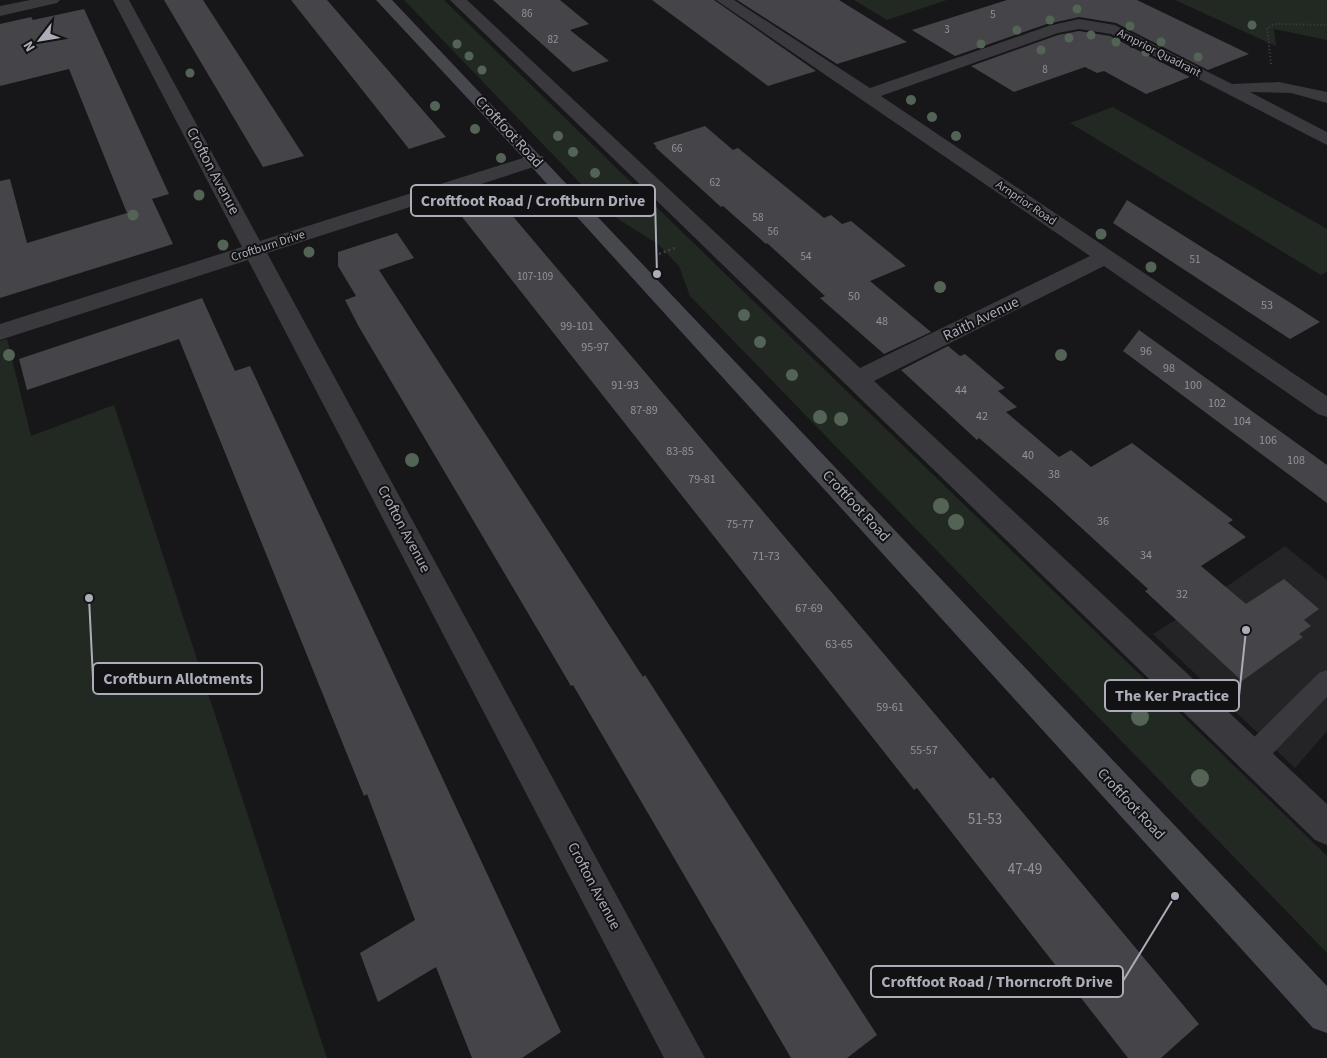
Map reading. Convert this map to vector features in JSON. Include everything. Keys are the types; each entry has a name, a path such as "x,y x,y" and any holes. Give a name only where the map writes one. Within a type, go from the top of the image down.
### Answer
{"street":[{"path":"0,11 52,0"},
{"name":"Crofton Avenue","path":"121,0 256,250 685,1058"},
{"name":"Croftfoot Road","path":"384,0 633,264 1327,1014"},
{"path":"458,0 1327,828"},
{"name":"Arnprior Road","path":"724,0 868,95 1327,408"},
{"name":"Arnprior Quadrant","path":"868,95 1054,29 1079,24 1115,30 1327,139"},
{"path":"1230,90 1272,85 1313,92 1327,98"},
{"name":"Croftburn Drive","path":"0,332 536,160"},
{"name":"Raith Avenue","path":"856,380 1105,258"}],"lane":[{"path":"1252,757 1327,681"}],"path":[{"path":"1272,85 1267,28 1274,24 1327,25"},
{"path":"633,264 705,236"}],"shaded area":[{"path":"404,0 444,0 1327,856 1327,953 690,296 679,266 658,244 610,214"},
{"path":"854,0 947,0 887,20"},
{"path":"1175,0 1327,0 1327,40 1274,29 1276,46"},
{"path":"1113,107 1327,229 1327,272 1321,275 1070,123"},
{"path":"7,339 31,436 114,405 327,1058 0,1058 0,341"},
{"path":"1285,546 1327,580 1327,731 1295,768 1153,634 1213,596"}],"building":[{"path":"164,0 203,0 304,156 263,167"},
{"path":"291,0 327,0 446,137 409,149"},
{"path":"493,0 560,0 589,24 570,30 609,61 573,72"},
{"path":"652,0 714,0 816,71 768,86"},
{"path":"737,0 839,0 907,42 837,64"},
{"path":"1007,0 1137,0 1249,54 1208,70 1116,23 1079,17 1047,24 955,56 912,30"},
{"path":"84,9 169,194 152,199 173,244 0,298 0,181 10,179 27,243 127,213 69,69 0,86 0,24 31,17 33,20"},
{"path":"1079,31 1110,36 1190,77 1146,94 1104,71 1097,73 1085,67 1014,92 971,66 1058,35"},
{"path":"705,126 733,150 738,148 824,218 831,215 842,224 851,221 906,266 870,281 931,332 884,354 820,298 825,296 767,243 723,206 721,207 655,147 657,147 653,143"},
{"path":"499,200 990,779 993,777 1199,1024 1161,1058 1128,1058 917,788 914,790 459,213"},
{"path":"1127,200 1320,322 1290,339 1113,223"},
{"path":"397,233 414,258 379,270 643,677 645,675 877,1035 847,1058 791,1058 573,685 571,686 359,327 345,300 356,296 338,266 338,252"},
{"path":"202,298 235,371 250,366 561,1032 522,1058 472,1058 436,967 378,1002 360,953 415,920 367,794 364,796 179,339 27,390 19,359"},
{"path":"1139,330 1327,465 1327,503 1123,351"},
{"path":"948,346 960,356 965,354 1005,388 998,391 1017,407 1006,412 1059,457 1071,450 1091,467 1132,443 1233,520 1228,523 1246,537 1201,566 1246,604 1284,579 1319,609 1304,620 1311,626 1299,634 1303,637 1242,681 1145,591 1148,589 1051,500 979,438 977,440 901,370"}],"place":[{"name":"Croftfoot Road / Croftburn Drive","path":"657,274"},
{"name":"Croftburn Allotments","path":"89,598"},
{"name":"The Ker Practice","path":"1246,630"},
{"name":"Croftfoot Road / Thorncroft Drive","path":"1175,896"}]}
